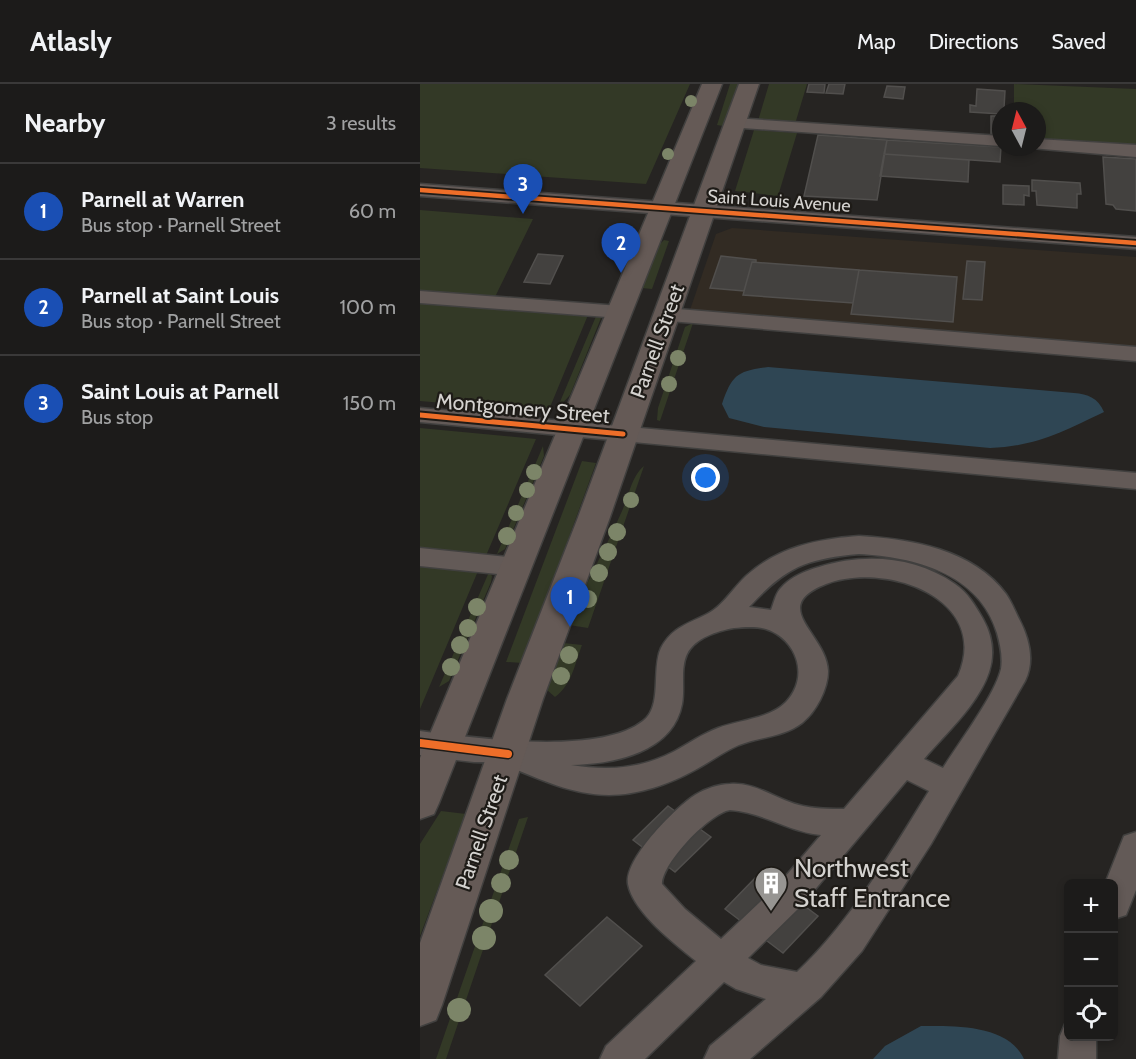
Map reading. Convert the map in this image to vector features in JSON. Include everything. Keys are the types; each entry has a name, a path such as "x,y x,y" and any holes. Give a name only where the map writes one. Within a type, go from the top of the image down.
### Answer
{"main road":[{"name":"Parnell Street","path":"420,1005 525,699 748,84"},
{"name":"Parnell Street","path":"420,803 432,745 518,567 660,208 710,89"},
{"path":"703,211 695,202 694,190 706,144 710,89"}],"street":[{"path":"734,123 992,140"},
{"path":"1046,145 1136,151"},
{"name":"Saint Louis Avenue","path":"420,190 1136,243"},
{"path":"420,297 620,312"},
{"path":"666,315 1136,354"},
{"name":"Montgomery Street","path":"420,415 1136,481"},
{"path":"718,621 754,583 774,567 801,554 862,544 892,546 926,554 960,569 986,591 1004,612 1016,646 1015,671 996,710 897,872 850,939 834,959 723,1059"},
{"path":"420,558 518,567"},
{"path":"619,1059 790,895 972,678 978,658 976,632 967,614 954,598 911,574 884,568 856,568 833,572 814,579 794,591 786,602 784,617 789,627"},
{"path":"432,745 508,754 609,749 636,740 655,729 664,715 669,700 670,660 676,646 706,624 718,621 747,616 767,619 789,627 804,640 813,657 814,676 807,698 789,716 726,737 658,774 622,782 593,783 555,775 508,754"},
{"path":"903,763 949,786"},
{"path":"801,989 772,985 746,976 723,961 651,899 645,884 647,870 661,850 704,806 718,798 738,796 799,818 825,823 852,822"},
{"path":"1118,891 1136,846"},
{"path":"1077,1059 1078,1041"}],"shaded area":[{"path":"732,228 1136,257 1136,350 690,310 716,234"}],"green space":[{"path":"420,84 690,84 646,184 420,168"},
{"path":"730,84 739,84 723,126 717,125"},
{"path":"769,84 807,84 795,124 758,121"},
{"path":"1014,84 1136,89 1136,148 1046,143 1046,102 1014,102"},
{"path":"754,130 797,133 778,196 735,191"},
{"path":"420,210 533,219 494,299 420,292"},
{"path":"664,240 669,241 652,289 642,288 656,248"},
{"path":"420,302 588,315 548,412 420,401"},
{"path":"597,314 601,318 570,395 557,409"},
{"path":"693,323 660,421 657,420 658,408 685,327"},
{"path":"420,428 536,439 485,558 420,551"},
{"path":"543,446 544,456 505,549 497,554"},
{"path":"582,461 596,463 523,663 506,662"},
{"path":"644,466 588,628 569,625 622,511 633,481"},
{"path":"420,565 478,571 420,709"},
{"path":"489,572 492,576 491,582 449,681 439,687"},
{"path":"563,643 582,645 569,680 555,697 547,690"},
{"path":"441,811 466,814 420,936 420,844"},
{"path":"528,817 446,1059 436,1059 519,819"}],"water":[{"path":"768,367 1079,394 1096,400 1104,412 1062,432 1036,441 990,448 764,427 729,418 722,404 733,381 737,376 749,370"},
{"path":"921,1026 964,1027 993,1033 1006,1039 1024,1059 873,1059 885,1046"}],"building":[{"path":"809,84 825,84 824,93 807,92"},
{"path":"829,84 845,84 843,94 826,93"},
{"path":"887,86 905,87 903,99 884,97"},
{"path":"977,89 1005,91 1004,102 992,102 992,113 970,112 970,105 976,106"},
{"path":"818,135 887,140 877,200 804,196"},
{"path":"887,140 992,146 992,156 1000,156 1000,162 884,154"},
{"path":"884,154 969,160 968,182 880,176"},
{"path":"1103,157 1136,159 1136,211 1116,209 1113,205 1106,204"},
{"path":"1032,180 1080,183 1081,194 1077,194 1077,208 1037,205 1036,191 1032,191"},
{"path":"1003,185 1029,186 1029,196 1024,195 1024,205 1003,204"},
{"path":"538,254 563,256 550,284 524,282"},
{"path":"721,256 756,260 752,262 744,291 710,288"},
{"path":"967,261 985,262 982,300 963,299"},
{"path":"752,262 859,270 853,303 743,295"},
{"path":"859,270 957,277 953,322 851,314"},
{"path":"668,806 711,837 675,872 633,840"},
{"name":"Northwest Staff Entrance","path":"760,873 818,916 783,953 725,909"},
{"path":"607,917 642,946 580,1006 545,975"}],"cycle path":[{"path":"420,190 1136,243"},
{"path":"420,415 623,434"},
{"path":"420,743 508,754"}],"place":[{"name":"Saint Louis at Parnell","path":"523,214"},
{"name":"Parnell at Saint Louis","path":"621,273"},
{"name":"Parnell at Warren","path":"570,627"},
{"name":"Northwest Staff Entrance","path":"771,912"}]}
